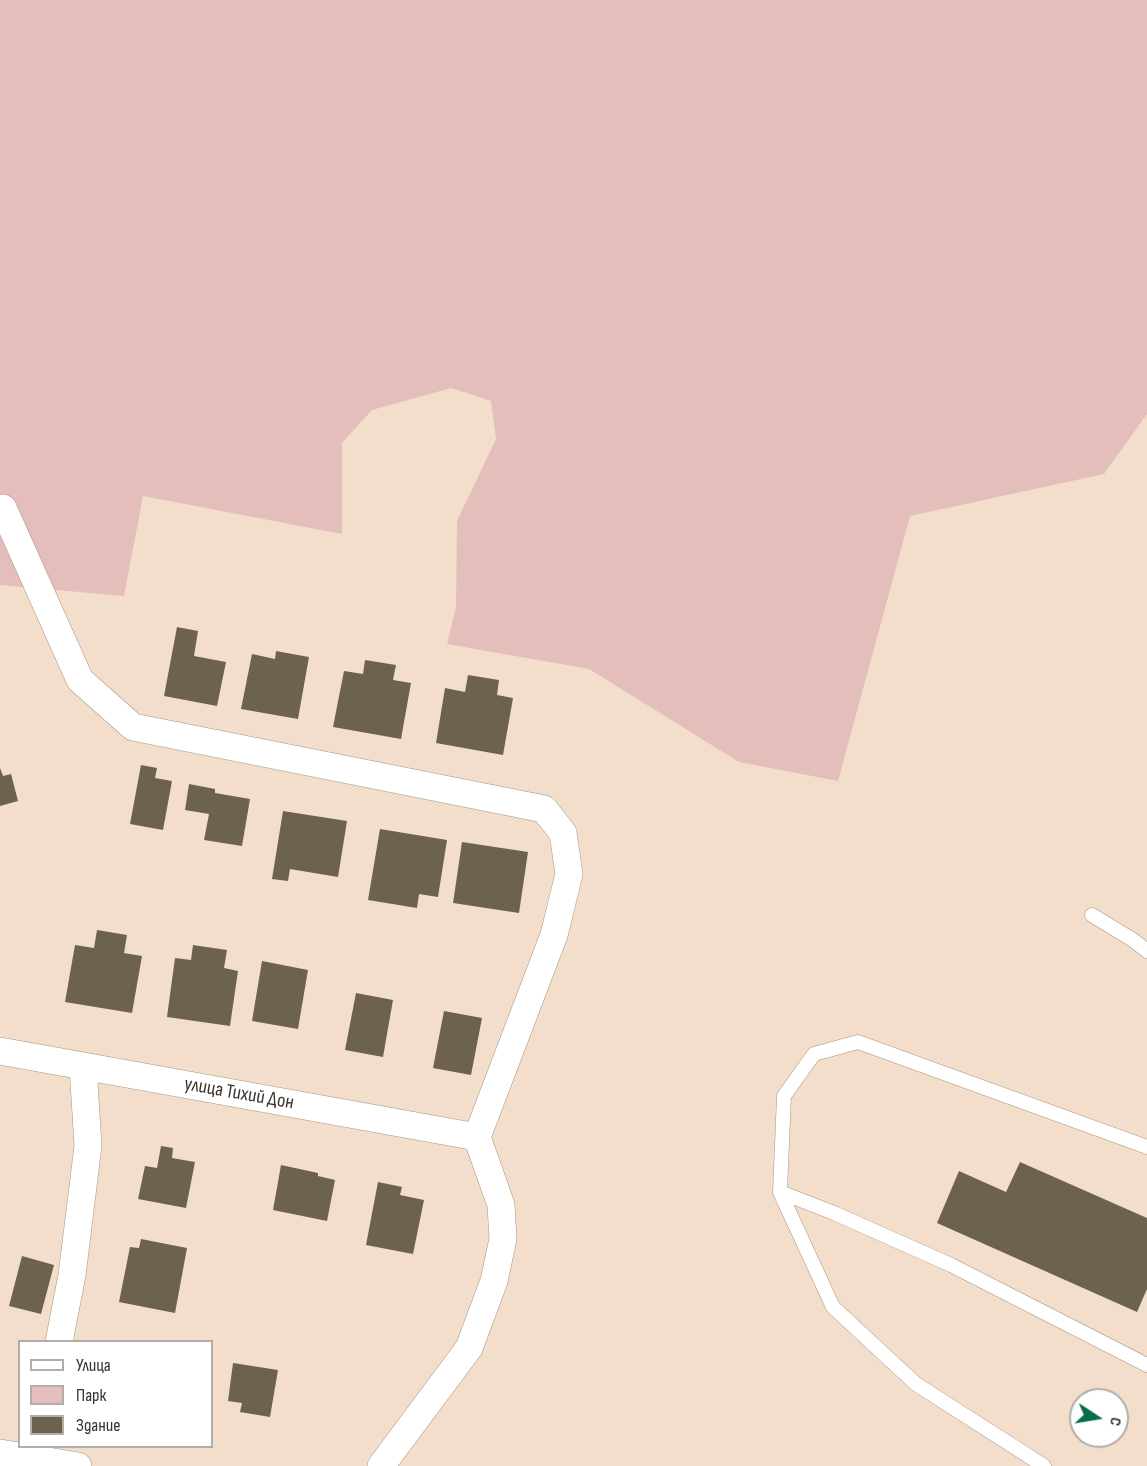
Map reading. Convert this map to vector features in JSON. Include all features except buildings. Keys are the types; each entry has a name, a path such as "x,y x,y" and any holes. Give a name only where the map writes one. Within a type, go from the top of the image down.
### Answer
{"street":[{"path":"2,507 80,680 133,727 544,809 563,833 569,874 554,935 477,1137 501,1205 503,1239 494,1281 468,1348 381,1466"},
{"name":"улица Тихий Дон","path":"0,1051 477,1137"},
{"path":"59,1340 72,1275 88,1146 82,1066"},
{"path":"17,1452 78,1466"}],"lane":[{"path":"1092,915 1147,951"},
{"path":"1044,1466 916,1384 832,1307 780,1192 784,1096 814,1054 858,1042 1147,1147"},
{"path":"780,1192 834,1213 951,1265 1147,1365"}],"green space":[{"path":"0,0 1147,0 1147,414 1104,474 910,516 838,781 739,762 589,669 447,644 456,608 457,521 496,439 491,401 451,388 372,410 342,443 342,534 143,496 124,596 0,585"}]}
